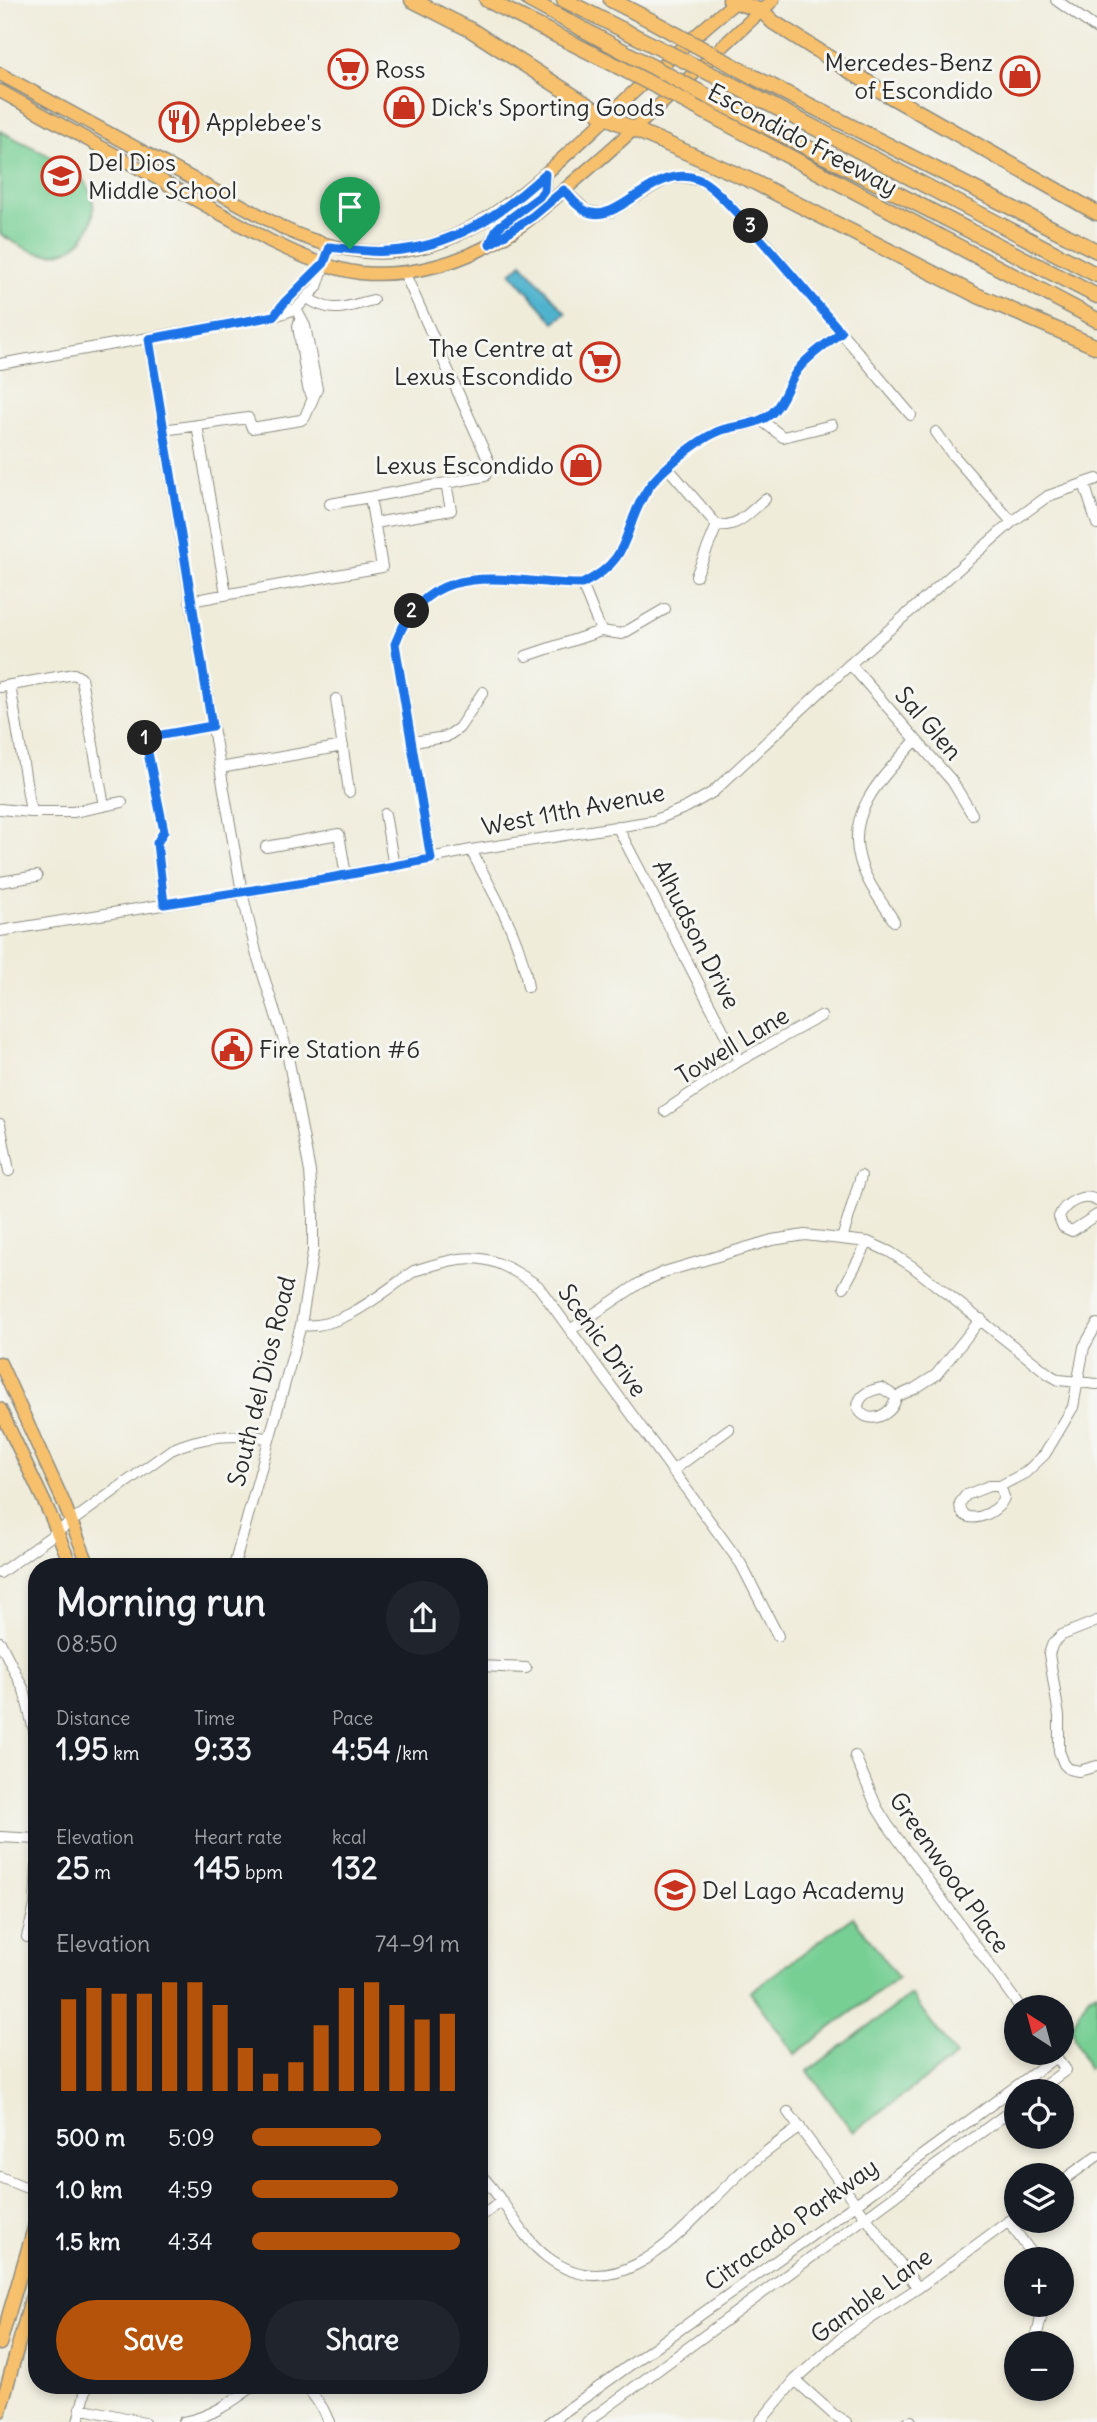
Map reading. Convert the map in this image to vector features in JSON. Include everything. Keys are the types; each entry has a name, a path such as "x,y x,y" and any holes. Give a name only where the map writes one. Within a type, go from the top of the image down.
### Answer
{"highway":[{"path":"412,0 471,30 606,117 754,183 976,295 1097,347"},
{"name":"Escondido Freeway","path":"487,0 692,105 1097,320"},
{"path":"528,0 709,97 1097,296"},
{"path":"564,0 1097,275"},
{"name":"Escondido Freeway","path":"611,0 752,76 1097,251"},
{"path":"734,1 762,11 773,22 883,92 1097,213"}],"main road":[{"path":"0,90 270,241 300,255 359,273 404,272 448,263 490,244 533,216 634,130 774,0"},
{"path":"0,74 287,230 330,247 388,252 422,248 473,228 524,194 734,1"},
{"path":"490,244 501,225 539,197 544,190 545,174"},
{"path":"0,1363 86,1558"},
{"path":"0,1409 50,1514 67,1558"},
{"path":"0,2344 28,2249"},
{"path":"0,2409 28,2310"}],"street":[{"path":"1056,0 1097,29"},
{"path":"564,190 587,211 598,214 610,212 668,178 684,177 701,181 715,190 751,226 911,415"},
{"path":"0,365 274,316 296,309 317,287 330,247"},
{"path":"274,316 324,263"},
{"path":"330,504 485,476 490,464 404,272"},
{"path":"306,298 322,308 331,309 373,300"},
{"path":"163,430 248,418 252,428 294,423 305,416 312,396 308,388 298,326 300,320 296,309"},
{"path":"431,859 395,644 404,621 421,600 439,587 478,579 582,584 596,577 620,554 647,489 668,468 709,435 761,420 771,414 781,402 799,368 841,332"},
{"name":"South del Dios Road","path":"149,339 190,601 242,892 256,951 286,1046 310,1172 313,1212 313,1251 301,1325 236,1558"},
{"path":"761,420 783,437 832,425"},
{"path":"197,425 226,594"},
{"path":"936,432 1012,522"},
{"path":"668,468 717,525 728,527 740,522 765,499"},
{"name":"West 11th Avenue","path":"0,931 346,876 471,850 653,821 687,807 713,792 850,664 1012,522 1048,496 1097,479"},
{"path":"374,523 451,510 446,483"},
{"path":"1084,483 1097,524"},
{"path":"190,601 382,567 370,497"},
{"path":"696,576 717,525"},
{"path":"582,584 601,631"},
{"path":"526,656 601,631 622,634 665,609"},
{"name":"Sal Glen","path":"850,664 952,781 972,814"},
{"path":"31,813 5,686 74,674 81,678 83,684 104,806"},
{"path":"412,742 446,737 459,728 483,692"},
{"path":"336,699 349,792"},
{"path":"164,904 157,843 164,831 145,738 212,726"},
{"path":"894,921 867,878 860,860 857,827 869,795 916,740"},
{"path":"220,768 343,746"},
{"path":"0,809 31,813 73,811 122,802"},
{"path":"385,814 394,867"},
{"name":"Alhudson Drive","path":"617,826 739,1061"},
{"path":"266,847 338,834 346,876"},
{"path":"471,850 515,936 525,964 528,987"},
{"path":"0,882 37,876"},
{"name":"Towell Lane","path":"665,1111 739,1061 821,1016"},
{"path":"0,1124 9,1171"},
{"path":"842,1238 861,1176"},
{"path":"1097,1201 1088,1196 1082,1197 1064,1209 1059,1217 1063,1227 1072,1231 1097,1215"},
{"path":"570,1330 640,1283 664,1272 772,1240 805,1235 842,1238 868,1242 913,1267 1050,1375 1059,1380 1097,1384"},
{"path":"844,1287 868,1242"},
{"name":"Scenic Drive","path":"301,1325 329,1324 348,1315 414,1271 465,1258 492,1260 529,1280 538,1286 741,1564 778,1636"},
{"path":"896,1397 936,1375 981,1319"},
{"path":"1000,1486 1004,1497 997,1509 976,1518 963,1514 960,1503 966,1495 989,1486 1000,1486 1025,1473 1045,1454 1073,1407 1084,1347 1097,1324"},
{"path":"672,1471 729,1429"},
{"path":"0,1573 172,1450 212,1436 269,1438"},
{"path":"1097,1621 1062,1635 1053,1643 1049,1654 1059,1716 1059,1751 1064,1765 1079,1771 1097,1766"},
{"path":"0,1642 24,1690 28,1706"},
{"path":"488,1666 526,1668"},
{"name":"Greenwood Place","path":"855,1756 877,1808 887,1824 1011,1995"},
{"path":"0,1837 28,1839"},
{"path":"27,1937 28,1933"},
{"name":"Citracado Parkway","path":"550,2422 856,2204 1041,2065"},
{"path":"1054,2079 1066,2070 1062,2065"},
{"path":"788,2112 918,2288"},
{"name":"Citracado Parkway","path":"587,2422 1004,2115"},
{"path":"488,2183 537,2248 554,2261 587,2274 615,2273 631,2269 653,2256 750,2164 800,2127"},
{"path":"1074,2172 1097,2156"},
{"path":"0,2177 28,2188"},
{"path":"488,2211 502,2200"},
{"name":"Gamble Lane","path":"760,2422 795,2380 845,2336 918,2288 1004,2225"},
{"path":"795,2380 846,2422"},
{"path":"78,2422 84,2394"},
{"path":"183,2422 196,2421 225,2407 242,2394"},
{"path":"312,2394 329,2422"},
{"path":"80,2409 144,2422"}],"green space":[{"path":"0,131 56,160 83,180 90,192 93,216 83,238 74,247 49,254 36,252 0,234"},
{"path":"853,1917 898,1978 795,2054 750,1992"},
{"path":"1097,1992 1097,2063 1088,2069 1074,2034 1074,2022 1089,1996"},
{"path":"911,1995 956,2056 853,2132 808,2071"}],"water":[{"path":"522,263 566,313 554,322 511,273"}],"place":[{"name":"Ross","path":"348,69"},
{"name":"Mercedes-Benz of Escondido","path":"1020,76"},
{"name":"Dick's Sporting Goods","path":"404,107"},
{"name":"Applebee's","path":"179,122"},
{"name":"Del Dios Middle School","path":"61,176"},
{"name":"The Centre at Lexus Escondido","path":"600,362"},
{"name":"Lexus Escondido","path":"581,465"},
{"name":"Fire Station #6","path":"232,1049"},
{"name":"Del Lago Academy","path":"675,1890"}],"route":[{"path":"545,174 544,190 539,197 501,225 490,244 533,216 564,190 574,202 587,211 598,214 610,212 648,187 668,178 684,177 701,181 715,190 751,226 841,332 799,368 781,402 771,414 756,423 709,435 647,489 620,554 596,577 582,584 478,579 439,587 421,600 404,621 395,644 431,859 164,904 157,843 164,831 145,738 212,726 149,339 274,316 324,263 330,247 350,249 388,252 422,248 453,237 497,214 545,174"}]}
